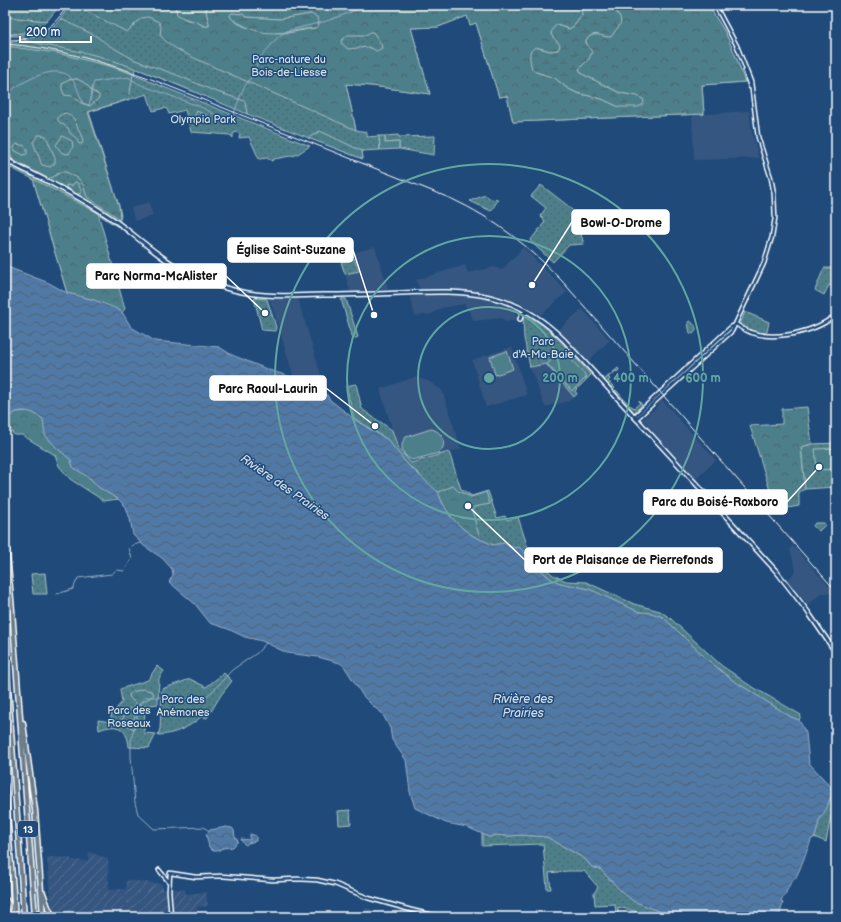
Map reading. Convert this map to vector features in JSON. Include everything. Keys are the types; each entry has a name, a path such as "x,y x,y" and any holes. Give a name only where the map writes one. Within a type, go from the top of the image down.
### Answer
{"highway":[{"name":"13","path":"5,532 35,917"},
{"name":"13","path":"5,643 24,917"},
{"path":"19,705 26,740 35,810 43,917"},
{"path":"5,785 14,917"},
{"path":"5,841 7,814"},
{"path":"41,889 53,917"}],"main road":[{"path":"5,158 15,165 99,209 178,268 227,288 248,293 280,296 438,291 462,292 494,298 515,305 528,312 558,335 780,576 811,615 836,653"},
{"path":"5,162 15,165"},
{"path":"520,319 522,314 528,312"},
{"path":"5,898 14,917"}],"street":[{"path":"635,418 726,337 736,324 768,255 772,239 775,218 773,190 758,137 751,82 735,43 715,5"},
{"path":"736,324 740,328 756,335 774,336 809,329 824,323 836,315"},
{"path":"159,870 169,882"},
{"path":"171,917 169,882 170,873 196,877 221,876 273,880 317,880 335,884 368,898 441,917"}],"shaded area":[{"path":"749,111 752,133 759,158 694,160 692,115"},
{"path":"149,202 153,216 135,221 131,208"},
{"path":"375,247 388,288 385,290 350,291 341,260 353,257 352,253"},
{"path":"523,247 567,292 541,315 516,301 514,309 517,319 506,322 502,318 474,321 465,304 441,308 432,314 415,316 410,297 420,296 420,289 416,280 465,265 468,273 494,267 502,270"},
{"path":"270,299 298,299 327,395 294,378"},
{"path":"582,309 610,340 588,361 558,330"},
{"path":"512,347 527,395 486,407 472,360"},
{"path":"545,364 574,397 569,401 545,407 530,367"},
{"path":"415,377 428,381 442,390 461,449 411,463 398,448 380,389"},
{"path":"662,400 716,460 696,479 642,419 656,408"},
{"path":"793,546 835,593 832,596 830,593 822,593 808,605 787,580 796,571 790,549"},
{"path":"89,852 108,859 109,890 126,889 126,880 162,884 163,889 185,889 186,894 206,892 208,906 197,907 198,917 58,917 53,910 50,896 47,857 71,858 71,860 88,861"},
{"path":"365,907 380,914 382,917 365,917"}],"green space":[{"path":"5,5 60,5 47,21 5,17"},
{"name":"Parc-nature du Bois-de-Liesse","path":"69,5 708,5 725,32 745,82 702,85 704,114 513,122 507,96 499,97 476,23 470,25 467,16 438,27 411,28 430,94 346,84 356,130 367,132 367,137 379,136 380,150 362,151 363,159 247,114 135,68 134,75 310,146 296,155 274,159 272,161 267,158 259,159 249,137 239,138 240,134 236,132 233,134 233,138 230,135 191,132 185,110 169,114 167,109 164,108 153,111 147,94 89,112 119,206 121,216 118,227 90,209 122,312 115,308 67,293 33,179 5,165 5,43 35,37 50,29 63,15"},
{"path":"74,5 126,5 127,8 138,5 175,5 177,14 187,20 196,21 203,26 209,26 206,10 207,5 581,5 582,15 574,26 569,29 565,27 551,33 560,46 558,50 550,51 535,47 536,72 555,78 567,88 577,93 602,99 619,107 637,96 620,93 582,74 579,69 589,59 586,40 595,34 607,37 620,17 611,5 708,5 725,32 745,82 702,85 704,114 513,122 507,96 499,97 476,23 470,25 467,16 438,27 411,28 430,94 346,84 356,130 180,51 160,35 161,27 159,22 148,17 141,18 127,32","holes":["232,13 243,14 246,17 280,19 311,14 315,28 288,33 262,31 238,24 230,15","373,32 381,44 382,48 377,51 368,47 348,49 342,44 341,41 348,35 365,35"]},
{"path":"175,5 207,5 206,10 209,26 204,26 179,16"},
{"path":"581,5 611,5 620,17 621,23 611,37 592,35 586,40 586,43 592,52 589,59 579,69 582,74 620,93 637,96 643,99 644,102 642,105 638,107 619,107 602,99 577,93 567,88 555,78 536,72 532,69 530,52 535,47 550,51 558,50 560,46 551,33 554,27 557,25 569,29 574,26 582,15"},
{"path":"232,13 243,14 246,17 280,19 311,14 317,17 319,25 315,28 287,32 260,32 234,21 230,15"},
{"path":"5,17 47,21 33,31 5,35"},
{"path":"61,19 96,36 135,60 177,75 214,91 245,101 247,114 161,78 108,59 87,53 24,40 52,27"},
{"path":"32,32 22,36 5,36 5,35"},
{"path":"5,46 57,53 109,66 133,74 129,99 88,112 119,206 120,219 87,197 83,185 78,178 66,172 61,172 49,179 13,160 5,145","holes":["77,79 88,86 93,92 97,93 95,102 89,104 78,100 72,91 69,80","67,113 74,119 83,140 82,144 79,144 68,128 58,121 58,117","38,135 46,136 55,158 55,163 50,167 42,165 33,142","62,136 72,141 73,146 69,154 62,153 56,145","17,144 25,146 27,149 27,154 23,155 14,150 14,147"]},
{"path":"77,79 99,95 99,98 90,106 81,103 73,96 64,95 62,84 69,80"},
{"name":"Olympia Park","path":"197,111 208,116 205,122 194,117"},
{"path":"320,131 362,151 363,159 308,138"},
{"path":"398,135 399,137 435,136 434,155 399,149 399,142 385,143 385,136"},
{"path":"379,136 385,136 385,143 399,142 399,149 380,150"},
{"path":"33,179 98,213 125,309 122,312 94,300 67,293"},
{"path":"75,182 78,183 82,193 77,194 66,187 66,185 72,186"},
{"path":"541,185 574,212 584,244 569,245 553,262 530,241 545,221 540,216 546,208 531,196"},
{"path":"485,195 491,199 498,200 491,211 470,201"},
{"path":"354,258 359,271 345,274 341,262"},
{"path":"824,268 836,268 836,288 829,285 824,295 815,290"},
{"path":"254,298 267,299 276,327 275,331 262,330"},
{"path":"341,299 346,299 358,337 353,339"},
{"path":"745,312 769,322 767,332 757,332 741,325"},
{"name":"Parc d'A-Ma-Baie","path":"526,316 545,327 553,334 591,375 575,391 577,394 574,397 546,364 530,367 524,338 523,319"},
{"path":"689,321 696,328 696,331 693,334 690,333"},
{"path":"563,350 587,377 572,391 547,364"},
{"path":"507,351 513,369 495,375 490,357"},
{"path":"618,368 619,370 617,372 616,371 608,377 610,379 608,381 615,388 613,390 604,380"},
{"path":"356,384 362,409 392,430 398,448 411,463 449,452 461,489 472,496 488,491 497,518 505,516 507,520 518,517 531,555 553,575 566,581 586,582 634,604 660,611 670,618 722,666 746,683 801,715 799,720 791,717 731,679 709,661 663,617 651,613 639,612 589,589 560,583 551,579 544,573 519,547 511,547 504,543 493,545 473,536 451,518 442,502 418,473 407,464 388,440 354,418 346,386"},
{"path":"616,390 630,406 634,408 640,403 639,401 642,405 635,412 633,412 615,391"},
{"path":"807,407 812,444 801,447 805,489 799,492 799,506 776,510 750,426 782,424 782,409"},
{"path":"30,411 43,419 45,435 71,460 73,467 91,479 98,487 118,499 104,501 70,479 59,466 55,455 22,435 14,435 10,429 9,417 16,412"},
{"path":"431,429 439,432 444,442 442,450 439,453 412,460 404,454 402,444 406,437"},
{"path":"836,443 836,487 805,489 801,447 812,444"},
{"path":"836,448 836,469 817,470 815,449"},
{"path":"453,486 458,491 471,497 486,492 490,504 474,507 472,510 479,536 477,538 458,524 444,506 438,492"},
{"path":"815,523 824,523 825,525 819,531 813,526"},
{"path":"45,573 47,594 33,594 31,574"},
{"name":"Parc des Roseaux","path":"157,666 164,671 159,678 158,704 145,706 144,733 156,734 149,748 129,747 126,735 120,728 111,727 99,730 98,720 111,722 111,715 122,702 120,689 148,680"},
{"name":"Parc des Anémones","path":"224,673 232,681 221,695 207,718 201,717 192,724 170,734 158,735 160,729 162,689 190,679 206,687"},
{"path":"143,689 151,691 154,694 142,702 139,706 134,729 122,720 130,708 135,710 135,703 129,695 132,692"},
{"path":"836,783 836,803 830,821 826,842 814,837 819,820 826,809 832,793 831,787"},
{"path":"350,810 351,824 339,825 338,811"},
{"path":"482,834 489,837 496,835 521,835 547,837 585,859 592,867 600,869 622,892 633,900 673,917 647,917 634,911 618,907 618,917 616,917 615,904 595,905 594,893 598,887 584,871 549,873 551,889 547,889 543,844 482,846"}],"water":[{"name":"Rivière des Prairies","path":"5,266 49,283 67,293 94,300 115,308 122,312 131,327 155,341 219,347 232,355 294,378 327,395 329,399 358,422 388,440 407,464 438,492 451,517 473,536 493,545 504,543 508,546 516,548 519,547 544,573 551,579 560,583 589,589 639,612 651,613 663,617 709,661 731,679 791,717 799,720 806,733 809,763 831,787 832,793 826,810 819,820 816,834 813,839 812,838 799,871 781,901 783,903 779,917 673,917 633,901 600,869 592,867 585,859 547,837 495,835 489,837 467,827 446,823 415,808 410,792 406,760 392,740 390,728 382,713 363,696 344,666 340,663 318,657 287,653 262,641 245,637 210,623 195,604 169,582 173,575 172,569 162,558 144,546 133,535 126,507 118,499 98,487 91,479 73,467 71,460 45,435 43,419 34,413 27,411 16,412 5,418"},
{"path":"226,827 234,830 235,837 238,841 233,847 213,851 209,847 206,834 210,830"},
{"path":"250,834 256,836 256,841 246,845 241,839 250,840"}],"waterway":[{"path":"5,96 26,81 45,73 54,72 69,76 83,103 89,105 94,82 128,77 141,85 201,107 225,120 230,119 233,116 243,89 253,74 260,58 277,38 286,31 327,21 364,7 365,5"},
{"path":"117,570 124,571 132,559 129,548 140,543"},
{"path":"57,594 73,589 78,578 112,574 115,571"},
{"path":"209,831 204,827 154,829 138,814 135,803 131,757 131,741 137,707 145,697 176,697 195,700 204,698 214,690 232,670 257,653 266,643"}],"tram line":[{"path":"11,40 28,38 44,31 57,20 67,5"},
{"path":"5,44 41,48 77,56 146,77 452,199 483,215 524,245 562,281 836,591"}],"place":[{"name":"Bowl-O-Drome","path":"532,285"},
{"name":"Parc Norma-McAlister","path":"265,313"},
{"name":"Église Saint-Suzane","path":"374,315"},
{"name":"Parc Raoul-Laurin","path":"375,426"},
{"name":"Parc du Boisé-Roxboro","path":"819,467"},
{"name":"Port de Plaisance de Pierrefonds","path":"468,506"}]}
